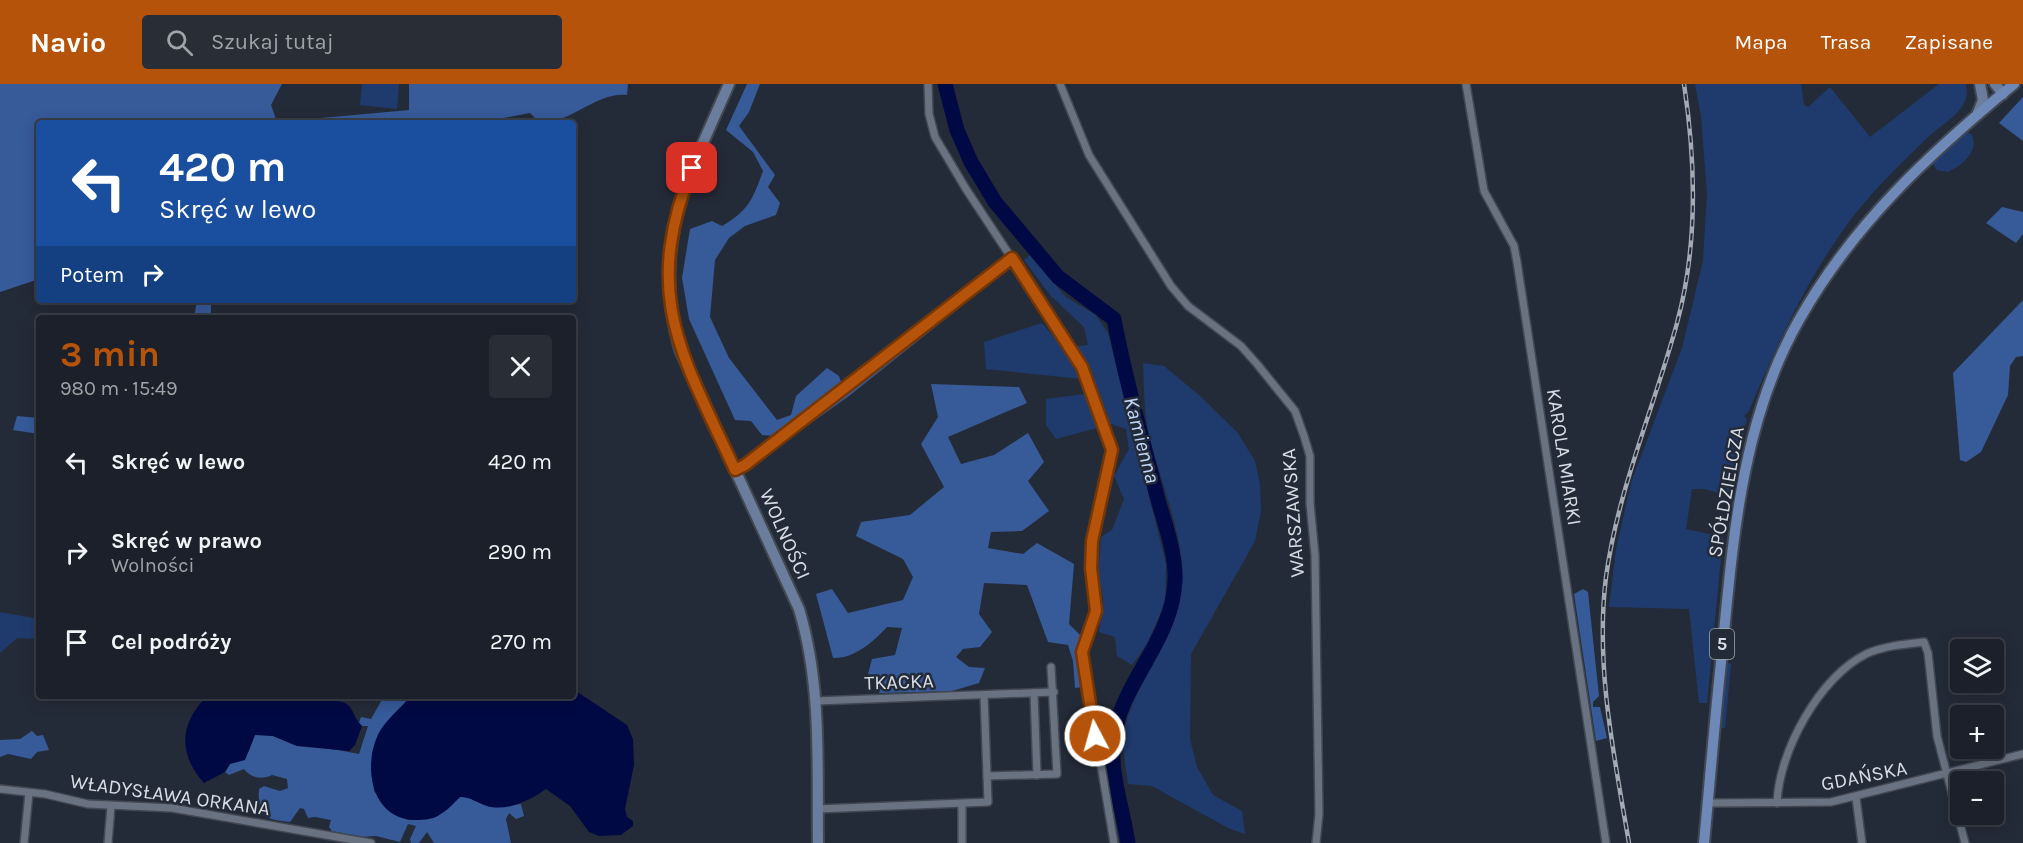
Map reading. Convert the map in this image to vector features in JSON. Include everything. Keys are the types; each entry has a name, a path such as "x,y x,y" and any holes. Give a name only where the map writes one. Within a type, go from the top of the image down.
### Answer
{"main road":[{"name":"5","path":"2002,94 2014,84"},
{"name":"SPÓŁDZIELCZA","path":"1704,843 1729,577 1742,485 1752,436 1773,374 1804,312 1861,229 1909,175 2002,94"}],"street":[{"name":"WOLNOŚCI","path":"729,84 680,199 672,229 668,283 673,324 680,350 799,609 814,666 818,843"},
{"path":"928,84 929,114 935,137 1080,363 1112,450 1092,541 1091,568 1096,611 1082,652 1114,843"},
{"name":"WARSZAWSKA","path":"1060,84 1089,154 1171,286 1188,306 1241,346 1257,364 1288,401 1304,436 1310,456 1310,503 1315,555 1319,814 1316,843"},
{"name":"KAROLA MIARKI","path":"1466,84 1484,191 1514,246 1518,262 1606,843"},
{"path":"1981,84 1994,94 2002,94"},
{"path":"1977,114 1983,100 1981,84"},
{"path":"1995,84 2002,94"},
{"path":"735,470 745,465 1012,258"},
{"path":"1778,803 1788,755 1800,726 1820,695 1848,667 1867,654 1890,646 1924,642 1928,653 1937,736 1965,843"},
{"path":"987,776 1057,774 1051,667"},
{"name":"TKACKA","path":"816,701 1054,692"},
{"path":"1034,693 1037,775"},
{"path":"818,809 988,802 984,695"},
{"name":"GDAŃSKA","path":"1708,804 1831,802 1856,798 2023,754"},
{"name":"WŁADYSŁAWA ORKANA","path":"0,789 111,806 172,808 371,843"},
{"path":"24,843 29,793"},
{"path":"1856,798 1862,843"},
{"path":"962,804 962,843"},
{"path":"108,843 111,806"}],"shaded area":[{"path":"0,84 282,84 271,105 276,120 36,120 36,280 0,292"},
{"path":"362,84 399,84 397,109 360,105"},
{"path":"409,84 628,84 627,95 605,98 558,120 537,120 530,113 494,120 299,120 409,110"},
{"path":"747,84 760,84 749,112 739,126 775,175 768,187 780,203 776,215 745,226 729,238 715,260 710,317 729,358 777,420 791,415 796,396 827,368 839,376 844,391 953,309 954,312 849,396 790,438 777,434 762,435 751,421 735,420 689,319 682,278 690,229 712,221 722,226 738,215 752,197 763,171 753,152 726,130"},
{"path":"1695,84 1801,84 1804,105 1808,107 1830,87 1870,137 1939,84 1966,84 1967,93 1965,102 1955,115 1933,133 1881,184 1860,208 1827,254 1779,342 1749,411 1744,416 1747,419 1728,496 1705,489 1692,489 1686,529 1723,537 1707,703 1699,703 1689,609 1609,607 1616,549 1632,480 1682,348 1703,261 1707,194 1701,116"},
{"path":"2023,97 2023,141 1999,123"},
{"path":"1968,132 1974,141 1968,157 1948,172 1937,170 1933,164 1935,160"},
{"path":"2002,207 2023,212 2023,234 2016,243 1986,223"},
{"path":"1030,255 1066,297 1096,315 1108,333 1166,564 1165,603 1147,644 1132,665 1117,656 1115,637 1099,632 1103,600 1098,571 1101,537 1112,530 1124,499 1114,476 1129,449 1126,429 1112,424 1056,439 1046,425 1046,399 1085,394 1082,379 986,369 984,342 1042,323 1063,348 1088,345 1084,327 1051,296 1024,260"},
{"path":"2023,300 2023,356 2016,357 2010,366 2008,395 1981,452 1966,462 1960,460 1953,373"},
{"path":"196,303 211,303 211,315 194,315"},
{"path":"1143,363 1164,366 1200,396 1237,432 1255,461 1260,485 1261,511 1255,541 1191,654 1190,739 1197,767 1213,795 1242,811 1245,834 1228,828 1152,786 1128,784 1124,733 1128,716 1175,615 1182,577 1182,561 1175,525 1147,426"},
{"path":"931,384 1019,387 1027,403 948,437 961,464 994,455 1028,433 1044,462 1028,481 1049,511 1022,531 991,532 988,548 1023,554 1037,543 1074,564 1069,624 1080,635 1082,687 1075,688 1073,661 1068,645 1048,642 1027,585 984,583 979,614 992,632 980,647 963,649 956,657 969,667 985,668 979,683 952,691 879,693 882,678 868,674 872,659 895,655 902,628 887,627 856,653 833,658 816,594 832,589 848,613 903,600 913,577 903,559 856,536 861,522 910,515 944,487 921,444 938,417"},
{"path":"17,416 36,418 36,434 13,430"},
{"path":"1583,589 1588,592 1599,696 1593,702 1593,707 1600,707 1607,738 1596,741 1574,594"},
{"path":"0,612 36,618 36,639 17,638 0,653"},
{"path":"1727,662 1731,664 1725,728 1721,728"},
{"path":"576,691 627,725 633,739 634,765 625,809 627,817 633,821 633,826 621,835 599,836 589,832 570,806 546,789 526,801 511,806 487,806 460,797 433,818 412,820 398,817 387,810 379,800 371,775 373,747 384,725 408,699 576,699"},
{"path":"205,699 332,699 349,706 362,726 355,745 349,751 297,746 273,736 255,735 245,760 230,764 225,772 204,783 190,761 185,739 191,717"},
{"path":"382,699 408,699 378,734 372,753 374,791 390,812 408,820 438,816 460,797 470,797 490,807 521,804 524,816 516,819 509,813 506,819 511,843 434,843 427,832 419,843 411,843 410,839 416,826 408,824 400,842 376,836 359,837 332,831 329,827 331,820 308,818 304,809 300,808 290,822 274,820 261,811 259,789 264,786 280,791 288,788 287,779 272,775 257,777 244,769 229,775 225,772 230,764 249,751 255,734 273,736 297,746 317,746 359,754 368,726 362,726 359,723 361,717 371,719"},
{"path":"32,731 37,736 43,735 49,750 37,752 31,759 8,754 0,757 0,740 20,739"}],"waterway":[{"name":"Kamienna","path":"945,84 957,130 971,162 995,202 1058,277 1114,319 1134,408 1169,538 1175,570 1173,600 1160,636 1124,704 1114,738 1114,768 1128,843"}],"railway":[{"path":"1629,843 1604,677 1603,610 1606,577 1619,512 1668,355 1684,294 1689,264 1693,174 1684,84"}],"route":[{"path":"692,168 672,229 668,283 673,324 680,350 735,470 745,465 836,392 1012,258 1082,367 1112,450 1108,477 1092,541 1091,568 1097,604 1095,620 1082,652 1095,736"}]}
